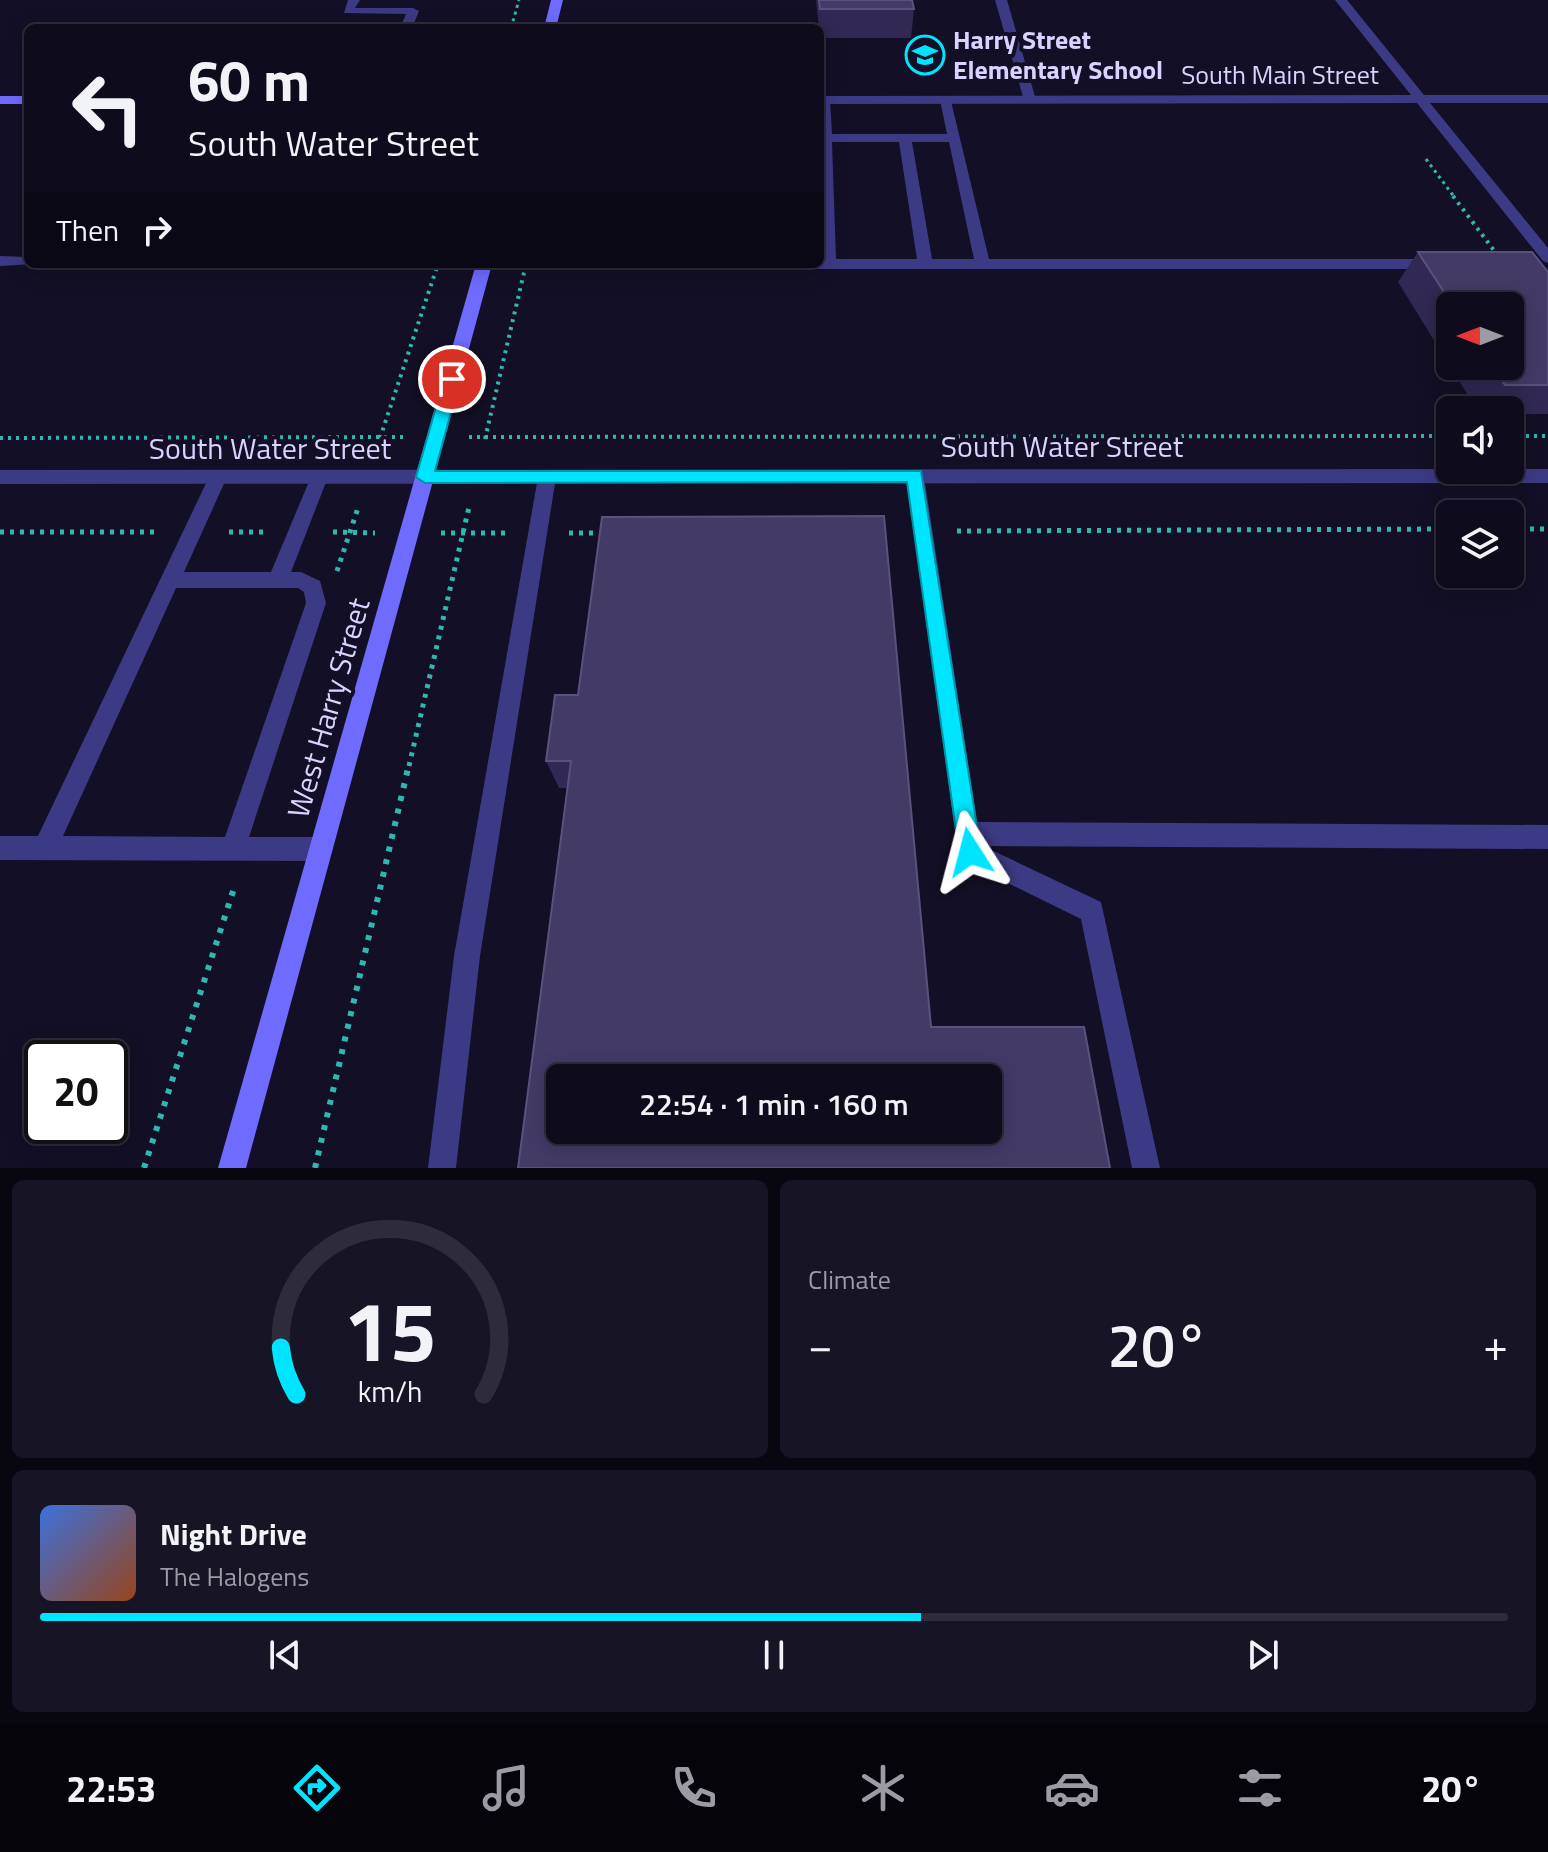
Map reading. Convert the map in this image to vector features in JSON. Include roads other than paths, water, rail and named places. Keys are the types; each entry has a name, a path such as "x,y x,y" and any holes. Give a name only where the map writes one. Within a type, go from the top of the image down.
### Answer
{"street":[{"path":"354,0 348,11 417,7 408,24"},
{"path":"551,24 557,0"},
{"path":"1001,0 1030,100"},
{"path":"1341,0 1421,99 1543,262"},
{"name":"South Main Street","path":"824,100 1548,99"},
{"path":"0,100 24,100"},
{"path":"946,100 982,263"},
{"path":"824,125 829,264"},
{"path":"825,138 954,138"},
{"path":"905,138 925,264"},
{"path":"0,261 24,262"},
{"path":"824,264 1457,264"},
{"name":"West Harry Street","path":"232,1168 483,268"},
{"path":"915,476 970,852 1092,911 1146,1168"},
{"name":"South Water Street","path":"0,477 1548,476"},
{"path":"45,848 218,477"},
{"path":"278,580 319,477"},
{"path":"442,1168 467,956 547,477"},
{"path":"170,580 301,580 313,587 316,603 233,849"},
{"path":"966,834 1548,837"},
{"path":"0,848 321,849"}],"place":[{"name":"Harry Street Elementary School","path":"925,55"}]}
